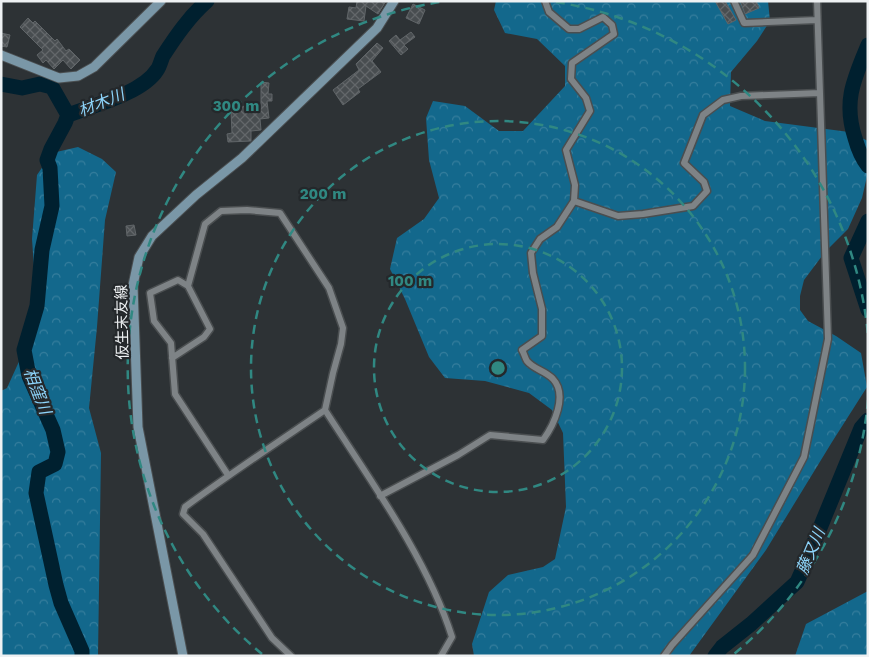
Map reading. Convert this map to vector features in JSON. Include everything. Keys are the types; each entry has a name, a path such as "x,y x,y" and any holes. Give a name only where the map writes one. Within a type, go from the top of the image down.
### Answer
{"main road":[{"path":"1,55 60,78 78,76 94,67 161,1"},
{"name":"仮生末友線","path":"183,656 138,427 133,285 139,257 152,236 196,195 242,158 377,28 394,1"}],"street":[{"path":"380,496 458,455 490,435 543,440 551,429 560,391 553,379 527,361 522,350 542,336 542,309 531,253 540,239 557,227 574,201 575,185 566,150 590,111 586,98 571,78 572,63 614,34 612,25 603,17 580,29 569,29 549,12 546,1"},
{"path":"734,1 744,23 817,20"},
{"path":"664,656 753,555 804,457 828,339 817,1"},
{"path":"574,201 618,216 693,206 707,191 704,182 684,163 703,115 723,100 741,96 820,93"},
{"path":"188,286 206,224 221,211 247,210 280,213 329,288 343,328 325,410 228,475 185,507 183,514 202,534 272,638 291,656"},
{"path":"172,358 204,337 210,329 188,286 178,280 150,293 154,321 171,343 172,358 175,394 228,475"},
{"path":"325,410 404,534 443,611 452,637 441,656"}],"green space":[{"path":"496,1 768,1 770,21 757,41 731,72 730,106 765,121 849,132 868,141 868,172 862,198 848,229 825,252 804,280 800,296 800,310 808,321 836,336 861,353 867,387 766,550 689,656 474,656 472,644 489,592 508,575 543,567 555,559 566,507 563,433 552,410 529,393 485,381 445,378 429,357 405,299 390,269 397,238 424,219 439,198 429,160 426,118 433,101 465,106 499,131 523,131 565,86 565,66 537,39 505,33 494,10"},
{"path":"78,147 102,159 116,172 105,220 89,408 101,453 98,656 1,656 1,391 7,388 31,335 37,310 32,239 37,175 52,153"},
{"path":"868,591 868,656 795,656 806,624"}],"building":[{"path":"357,1 386,1 378,14 366,6 364,21 347,19 349,7 356,8"},
{"path":"715,1 725,1 736,20 728,24"},
{"path":"740,1 756,1 759,8 745,14"},
{"path":"413,4 425,10 419,24 406,18"},
{"path":"28,18 33,23 35,21 55,41 57,39 66,51 69,49 80,60 71,69 63,60 54,69 46,60 43,63 37,55 43,50 20,27"},
{"path":"411,32 415,37 404,45 408,49 401,55 389,41 396,35 400,40"},
{"path":"1,33 10,35 7,47 1,46"},
{"path":"377,43 383,48 372,61 381,72 358,89 360,92 343,105 333,90 359,70 356,64"},
{"path":"261,82 269,83 268,94 272,94 272,101 267,101 269,118 260,119 261,130 251,131 251,141 228,142 227,134 232,133 231,111 235,111 234,107 248,106 249,110 261,109"},
{"path":"134,225 136,235 127,236 126,226"}],"waterway":[{"name":"材木川","path":"68,115 116,98 150,78 178,34 207,1"},
{"name":"藤又川","path":"868,45 858,69 850,101 850,113 857,146 868,166"},
{"name":"材木川","path":"1,84 22,88 40,84 52,87 68,115"},
{"name":"相窪川","path":"68,115 47,160 50,168 52,206 42,250 37,306 24,350 29,376 53,430 58,452 55,464 39,472 36,493 61,603 82,651 82,656"},
{"name":"藤又川","path":"868,221 851,258 868,310"},
{"name":"藤又川","path":"715,656 722,647 751,624 797,582 861,428 868,420"}]}
